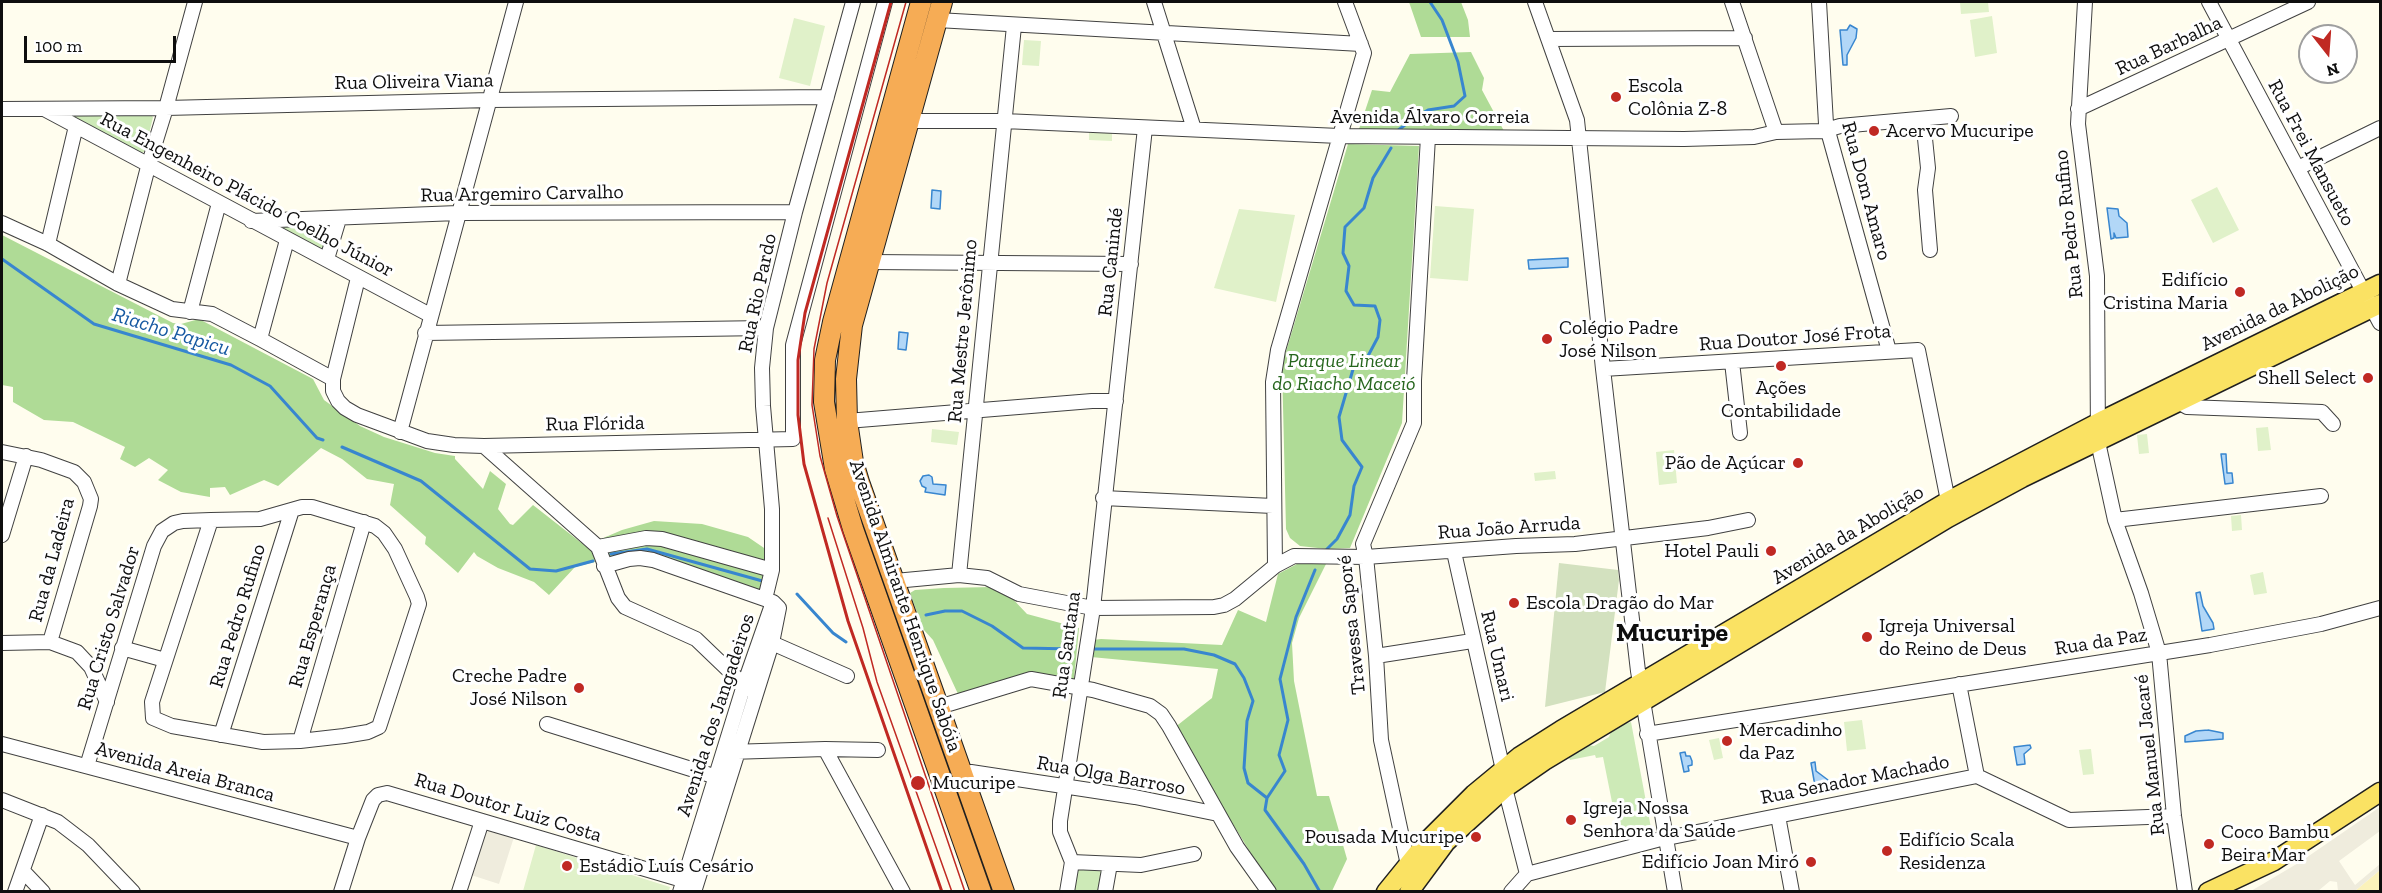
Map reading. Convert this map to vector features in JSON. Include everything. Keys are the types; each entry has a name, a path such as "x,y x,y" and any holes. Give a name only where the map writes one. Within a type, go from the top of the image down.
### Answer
{"highway":[{"name":"Avenida Almirante Henrique Sabóia","path":"921,2 842,287 825,360 826,426 835,469 857,543 981,891"},
{"name":"Avenida Almirante Henrique Sabóia","path":"939,11 852,325 846,379 847,421 853,462 1004,891"},
{"path":"857,543 878,536"}],"main road":[{"name":"Avenida da Abolição","path":"1948,510 2098,442 2374,307 2380,284"},
{"name":"Avenida da Abolição","path":"1386,891 1408,865 1504,779 1520,756 1561,730 1641,693 2097,423 2374,307"},
{"path":"2208,891 2274,861 2380,792"},
{"name":"Avenida da Abolição","path":"1408,891 1446,842 1457,820"}],"street":[{"path":"118,284 149,163 195,2"},
{"path":"400,432 516,2"},
{"name":"Rua Rio Pardo","path":"769,588 772,509 762,368 766,328 795,212 853,2"},
{"name":"Rua Flórida","path":"333,379 333,391 345,408 400,432 427,441 454,445 793,439 793,345 885,2"},
{"path":"1154,2 1194,129"},
{"path":"895,581 959,575 987,578 1019,594 1093,608 1224,605 1250,588 1275,566 1273,382 1278,350 1363,64 1364,53 1345,2"},
{"path":"1535,2 1577,120 1603,369 1641,693 1675,891"},
{"path":"1732,2 1776,132"},
{"name":"Rua Dom Amaro","path":"1819,2 1828,129 1889,351"},
{"name":"Rua Pedro Rufino","path":"2085,2 2078,109 2079,144 2097,276 2098,442"},
{"name":"Rua Frei Mansueto","path":"2209,2 2374,307"},
{"name":"Rua Barbalha","path":"2078,109 2308,2"},
{"path":"939,11 1014,26 1361,44"},
{"name":"Rua Mestre Jerônimo","path":"959,575 1014,26"},
{"path":"1549,39 1746,38"},
{"name":"Rua Oliveira Viana","path":"2,111 490,100 827,97"},
{"name":"Rua Engenheiro Plácido Coelho Júnior","path":"46,109 430,315"},
{"name":"Avenida Álvaro Correia","path":"908,121 1004,121 1340,136 1684,139 1754,137 1776,132 1951,116"},
{"path":"1923,119 1928,168 1925,190 1930,250"},
{"path":"48,244 76,126"},
{"name":"Rua Canindé","path":"1116,401 1145,128"},
{"path":"2298,168 2380,128"},
{"name":"Travessa Saporé","path":"1408,865 1381,741 1376,656 1363,544 1414,423 1414,380 1428,137"},
{"path":"190,312 219,203"},
{"name":"Rua Argemiro Carvalho","path":"251,221 458,213 795,212"},
{"path":"327,259 339,219"},
{"path":"2,223 48,244 118,284 172,309 212,314 333,379 358,278"},
{"path":"260,339 287,240"},
{"path":"869,262 1131,264"},
{"path":"425,333 766,328"},
{"name":"Rua Doutor José Frota","path":"1603,369 1918,350 1948,510"},
{"path":"1732,362 1740,433"},
{"path":"847,421 1116,401"},
{"name":"Rua Santana","path":"1068,891 1072,862 1060,832 1093,608 1103,498 1116,401"},
{"path":"2178,402 2187,407 2322,412 2333,424"},
{"name":"Rua Manuel Jacaré","path":"2098,442 2115,520 2159,652 2174,816 2186,891"},
{"path":"484,446 601,556 618,598 625,607 696,639 750,688"},
{"name":"Rua da Ladeira","path":"2,452 26,456 74,472 84,482 91,499 50,642"},
{"path":"2,535 26,456"},
{"path":"2115,520 2321,496"},
{"path":"1103,498 1273,506"},
{"name":"Rua Cristo Salvador","path":"87,766 153,546 162,531 174,523 183,521 260,519 302,507 312,507 375,526 391,541 417,597 417,613 379,727 368,732 300,741"},
{"name":"Rua Pedro Rufino","path":"221,735 292,510"},
{"name":"Rua Cristo Salvador","path":"260,519 285,531"},
{"path":"211,520 152,702 153,718 172,726 263,742 300,741"},
{"name":"Rua João Arruda","path":"1275,566 1294,556 1366,557 1454,552 1622,538 1708,528 1748,520"},
{"name":"Rua Esperança","path":"300,741 364,522"},
{"path":"601,556 646,538 662,539 769,588"},
{"name":"Rua Umari","path":"1454,552 1472,641 1527,874"},
{"path":"601,556 653,560 769,588"},
{"name":"Avenida dos Jangadeiros","path":"750,688 772,643 780,611 769,588"},
{"name":"Avenida dos Jangadeiros","path":"688,887 750,688 769,588"},
{"name":"Rua da Paz","path":"1647,734 2159,652 2321,624 2380,608"},
{"path":"1376,656 1472,641"},
{"path":"2,643 50,642 67,647 84,658 96,677 106,702"},
{"path":"772,643 847,676"},
{"path":"122,648 165,660"},
{"path":"939,707 1031,679 1081,688 1150,706 1161,714 1237,847 1269,891"},
{"path":"1959,684 1977,776"},
{"path":"547,724 723,779"},
{"name":"Avenida Areia Branca","path":"2,744 358,838"},
{"path":"825,749 903,891"},
{"path":"731,752 878,750"},
{"name":"Rua Olga Barroso","path":"963,775 971,772 1135,797 1218,814"},
{"name":"Rua Senador Machado","path":"1527,874 1667,838 1977,776 2069,820 2174,816"},
{"name":"Rua Doutor Luiz Costa","path":"358,838 373,800 378,795 391,794 482,820 688,887"},
{"path":"2,800 58,822 88,845 134,891"},
{"path":"15,891 42,815"},
{"path":"1778,816 1792,891"},
{"path":"459,891 482,820"},
{"path":"341,891 358,838"},
{"path":"1072,862 1141,865 1194,854"},
{"path":"1105,891 1110,864"},
{"path":"23,871 43,891"},
{"path":"1511,891 1527,874"}],"green space":[{"path":"1409,2 1461,2 1468,20 1470,37 1421,37"},
{"path":"1960,2 1988,2 1989,12 1961,14"},
{"path":"1992,16 1997,53 1975,57 1970,20"},
{"path":"794,18 825,26 810,86 779,78"},
{"path":"1024,40 1041,41 1039,66 1022,65"},
{"path":"1471,52 1484,78 1482,90 1504,131 1359,129 1372,90 1390,92 1410,54"},
{"path":"150,114 153,117 145,151 142,153 73,116"},
{"path":"1089,133 1112,133 1112,141 1089,140"},
{"name":"Parque Linear do Riacho Maceió","path":"1348,144 1419,146 1402,423 1350,548 1327,549 1300,546 1290,538 1286,529 1282,365"},
{"path":"2217,187 2239,230 2213,243 2191,200"},
{"path":"1435,206 1474,209 1468,281 1430,278"},
{"path":"1239,209 1295,215 1276,302 1214,288"},
{"path":"283,225 329,225 324,252 282,230"},
{"path":"2,235 173,323 181,324 199,319 313,379 324,400 360,426 384,437 435,453 455,456 455,459 483,489 490,471 506,484 498,509 510,524 513,525 533,505 593,552 595,562 575,567 549,595 534,582 498,568 474,552 458,573 425,544 426,537 390,505 394,484 367,479 342,459 321,448 278,486 264,480 230,495 225,487 210,488 210,497 181,492 158,480 168,470 149,458 135,467 120,459 125,447 73,422 44,420 13,402 13,387 2,385"},
{"path":"2268,427 2271,450 2258,451 2256,428"},
{"path":"932,429 959,432 957,445 931,442"},
{"path":"2147,434 2149,453 2139,454 2137,435"},
{"path":"1674,450 1677,483 1659,485 1656,452"},
{"path":"1555,471 1556,479 1535,481 1534,473"},
{"path":"2241,515 2242,530 2232,531 2231,516"},
{"path":"654,521 702,524 748,537 767,550 763,591 643,553 608,561 601,539"},
{"path":"1559,563 1618,570 1619,580 1605,692 1545,707"},
{"path":"1297,564 1326,564 1299,618 1292,643 1294,681 1317,796 1329,796 1347,859 1332,891 1274,891 1174,728 1212,698 1218,669 1091,657 1093,640 1101,639 1222,645 1238,610 1266,622 1278,574"},
{"path":"2263,572 2267,593 2254,595 2250,575"},
{"path":"992,587 1010,596 1027,614 1079,628 1074,679 1024,675 958,694 933,640 923,629 910,593 915,590"},
{"path":"1862,720 1866,749 1847,751 1844,722"},
{"path":"1631,722 1651,828 1619,837 1603,757 1596,758 1595,755 1570,760 1567,754 1581,744 1594,746 1609,737 1612,728"},
{"path":"1719,738 1723,758 1714,760 1709,740"},
{"path":"2091,749 2094,774 2083,775 2079,750"},
{"name":"Estádio Luís Cesário","path":"536,845 670,887 669,891 523,891"},
{"path":"1079,863 1106,870 1101,891 1073,892"}],"sand":[{"path":"2380,870 2380,891 2355,891"}],"shaded area":[{"path":"2380,807 2380,831 2339,861 2355,885 2380,864 2380,870 2355,891 2338,891 2337,882 2330,881 2318,891 2251,891 2300,862"},
{"path":"491,830 514,837 499,884 471,875 485,833"}],"water":[{"path":"1850,25 1857,29 1856,38 1847,55 1847,65 1843,65 1840,30 1847,30"},
{"path":"932,190 941,191 940,209 931,208"},
{"path":"2107,208 2118,209 2119,216 2127,223 2128,237 2116,238 2114,233 2114,238 2111,239"},
{"path":"1568,258 1568,267 1529,269 1528,260"},
{"path":"899,332 908,333 906,350 898,349"},
{"path":"2221,454 2226,454 2227,473 2232,473 2233,483 2225,484"},
{"path":"923,476 932,477 933,484 946,485 945,495 925,492 926,488 920,481"},
{"path":"2200,592 2203,606 2214,629 2202,631 2196,593"},
{"path":"2208,730 2223,733 2223,739 2185,742 2185,736 2196,731"},
{"path":"2030,745 2031,748 2024,754 2025,764 2017,765 2014,747"},
{"path":"1685,752 1686,756 1690,756 1692,765 1688,766 1689,771 1684,772 1680,753"},
{"path":"1815,762 1816,771 1828,780 1823,785 1815,786 1811,763"}],"waterway":[{"path":"1397,131 1428,110 1454,106 1465,96 1458,62 1442,20 1430,2"},
{"path":"1327,549 1337,539 1350,515 1354,486 1362,467 1342,440 1339,417 1354,366 1368,356 1378,337 1380,320 1375,306 1354,305 1346,291 1349,266 1343,253 1345,227 1364,208 1373,178 1391,148"},
{"name":"Riacho Papicu","path":"2,259 94,324 231,365 270,386 317,438 323,440"},
{"name":"Riacho Papicu","path":"342,447 421,481 530,569 556,571 593,561"},
{"name":"Riacho Papicu","path":"611,554 647,549 766,582"},
{"path":"1315,570 1296,617 1280,679 1288,720 1279,755 1285,771 1267,798 1265,810 1304,864 1320,892"},
{"name":"Riacho Papicu","path":"797,594 833,633 846,642"},
{"name":"Riacho Papicu","path":"926,615 945,611 962,611 992,626 1023,648 1074,649"},
{"name":"Riacho Papicu","path":"1091,649 1184,649 1214,655 1235,664 1244,678 1253,701 1247,721 1244,768 1248,783 1267,798"}],"tram line":[{"path":"906,2 827,283 814,349 812,405 820,456 837,516 965,892"},
{"path":"828,518 863,628 877,682 952,892"}],"railway":[{"path":"891,2 805,313 798,360 798,415 804,464 848,621 942,892"}],"place":[{"name":"Escola Colônia Z-8","path":"1616,97"},
{"name":"Acervo Mucuripe","path":"1874,131"},
{"name":"Edifício Cristina Maria","path":"2240,292"},
{"name":"Colégio Padre José Nilson","path":"1547,339"},
{"name":"Ações Contabilidade","path":"1781,366"},
{"name":"Shell Select","path":"2368,378"},
{"name":"Pão de Açúcar","path":"1798,463"},
{"name":"Hotel Pauli","path":"1771,551"},
{"name":"Escola Dragão do Mar","path":"1514,603"},
{"name":"Igreja Universal do Reino de Deus","path":"1867,637"},
{"name":"Creche Padre José Nilson","path":"579,688"},
{"name":"Mercadinho da Paz","path":"1727,741"},
{"name":"Mucuripe","path":"918,783"},
{"name":"Igreja Nossa Senhora da Saúde","path":"1571,820"},
{"name":"Pousada Mucuripe","path":"1476,837"},
{"name":"Coco Bambu Beira Mar","path":"2209,844"},
{"name":"Edifício Scala Residenza","path":"1887,851"},
{"name":"Edifício Joan Miró","path":"1811,862"},
{"name":"Estádio Luís Cesário","path":"567,866"}],"district":[{"name":"Mucuripe","path":"1672,634"}]}
